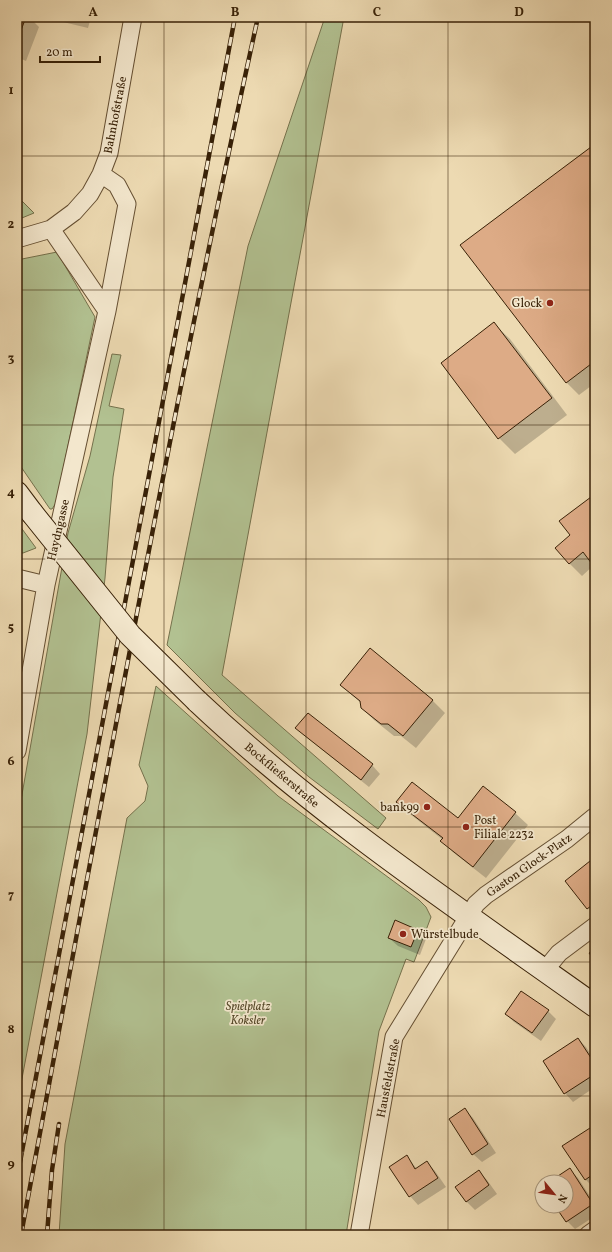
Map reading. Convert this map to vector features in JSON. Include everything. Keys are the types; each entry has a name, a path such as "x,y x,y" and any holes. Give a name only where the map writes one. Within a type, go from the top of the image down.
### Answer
{"main road":[{"name":"Bockfließerstraße","path":"17,493 130,635 230,732 335,819 595,1006"}],"street":[{"name":"Bahnhofstraße","path":"17,239 51,229 74,212 90,194 101,174 109,153 133,17"},
{"name":"Haydngasse","path":"17,752 46,585 107,310 127,204 117,185 101,174"},
{"path":"51,229 107,310"},
{"path":"17,578 46,585"},
{"name":"Gaston Glock-Platz","path":"468,916 476,904 486,895 567,839 594,818"},
{"name":"Hausfeldstraße","path":"359,1235 394,1037 468,916"},
{"path":"544,970 559,953 595,926"},
{"path":"588,1235 595,1230"}],"green space":[{"path":"325,17 344,17 222,675 386,818 378,829 309,777 235,713 167,645 248,246"},
{"path":"22,201 34,213 17,220 17,206"},
{"path":"57,252 95,317 56,503 52,509 50,509 17,461 17,260"},
{"path":"112,354 121,355 109,406 124,409 113,477 105,578 87,734 17,1105 17,823 68,533 90,456"},
{"path":"17,522 36,548 23,553 17,553"},
{"name":"Spielplatz Koksler","path":"156,686 278,796 419,900 426,907 431,917 414,962 406,959 379,1031 346,1235 59,1235 65,1144 127,818 145,801 148,786 139,765"}],"building":[{"path":"17,17 26,17 17,41"},
{"path":"67,17 81,17 80,20"},
{"name":"Glock","path":"595,144 595,361 566,383 460,245"},
{"path":"494,322 552,398 498,439 441,363"},
{"path":"595,494 595,568 583,552 569,564 555,548 570,535 559,521"},
{"path":"370,648 433,700 403,736 388,724 381,724 361,708 360,701 340,685"},
{"path":"308,713 373,764 361,780 295,728"},
{"name":"Post Filiale 2232","path":"412,782 458,818 483,786 516,812 473,867 440,841 443,838 396,802"},
{"path":"595,857 595,903 587,909 565,881"},
{"name":"Würstelbude","path":"395,920 418,930 411,947 388,938"},
{"path":"595,949 595,961 589,953"},
{"path":"521,991 549,1010 532,1033 505,1014"},
{"path":"578,1038 595,1064 595,1074 564,1094 543,1061"},
{"path":"465,1108 488,1144 472,1155 449,1119"},
{"path":"590,1128 595,1135 595,1173 585,1180 562,1146"},
{"path":"407,1155 415,1169 427,1161 438,1178 409,1197 389,1167"},
{"path":"570,1168 574,1174 561,1174"},
{"path":"479,1170 489,1185 466,1202 455,1187"},
{"path":"574,1174 593,1204 566,1222 560,1214 574,1214"}],"railway":[{"path":"17,1178 235,17"},
{"path":"21,1235 164,473 225,169 258,17"},
{"path":"47,1235 52,1170 59,1124"}],"place":[{"name":"Glock","path":"550,303"},
{"name":"bank99","path":"427,807"},
{"name":"Post Filiale 2232","path":"466,827"},
{"name":"Würstelbude","path":"403,934"}]}
